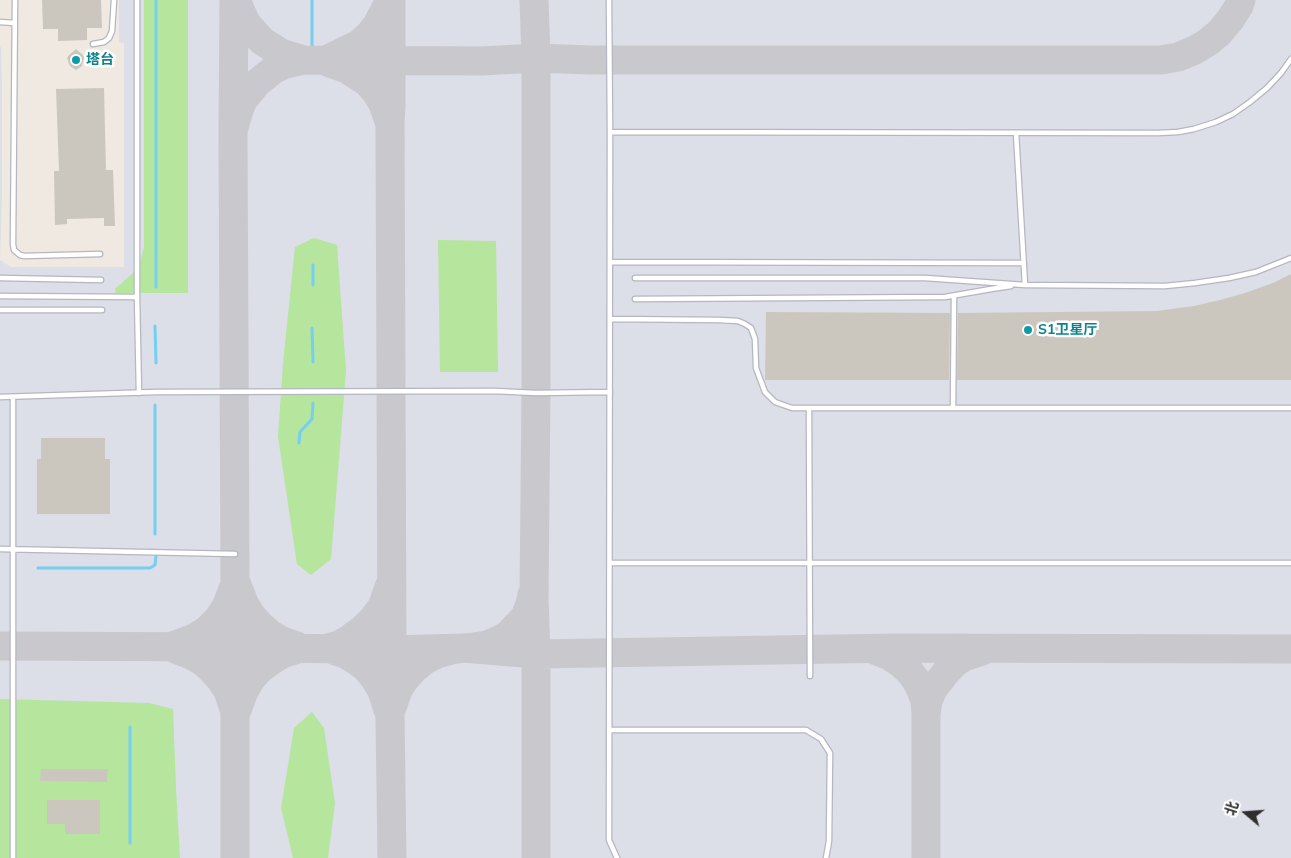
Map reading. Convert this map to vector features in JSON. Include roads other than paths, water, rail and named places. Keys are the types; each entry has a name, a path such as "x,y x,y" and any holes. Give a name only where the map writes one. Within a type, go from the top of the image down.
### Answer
{"lane":[{"path":"15,0 14,250 20,256 100,254"},
{"path":"93,44 104,42 109,38 114,17 114,0"},
{"path":"137,0 138,393"},
{"path":"609,0 609,840 617,858"},
{"path":"0,22 14,23"},
{"path":"610,132 1158,133 1194,129 1233,114 1250,102 1276,78 1291,59"},
{"path":"1016,133 1025,285"},
{"path":"635,278 925,278 1025,285 1165,286 1229,278 1256,272 1291,258"},
{"path":"610,262 1024,263"},
{"path":"0,278 102,280"},
{"path":"635,299 954,297 985,290 1025,285"},
{"path":"0,296 137,297"},
{"path":"953,408 954,297"},
{"path":"0,310 102,310"},
{"path":"610,319 719,320 738,321 745,324 751,328 755,339 756,368 764,392 775,402 792,408 1291,408"},
{"path":"0,397 138,393 610,392"},
{"path":"13,397 13,858"},
{"path":"809,408 810,676"},
{"path":"0,549 235,554"},
{"path":"610,562 1291,563"},
{"path":"609,730 806,730 822,739 830,753 829,840 826,858"}],"waterway":[{"path":"156,0 156,287"},
{"path":"312,0 312,55"},
{"path":"313,265 313,285"},
{"path":"155,326 156,363"},
{"path":"312,328 313,362"},
{"path":"299,443 300,432 312,419 313,403"},
{"path":"155,405 155,534"},
{"path":"38,568 150,568 155,565 156,556"},
{"path":"130,727 130,843"}],"place":[{"name":"塔台","path":"76,60"},
{"name":"S1卫星厅","path":"1028,330"}]}
